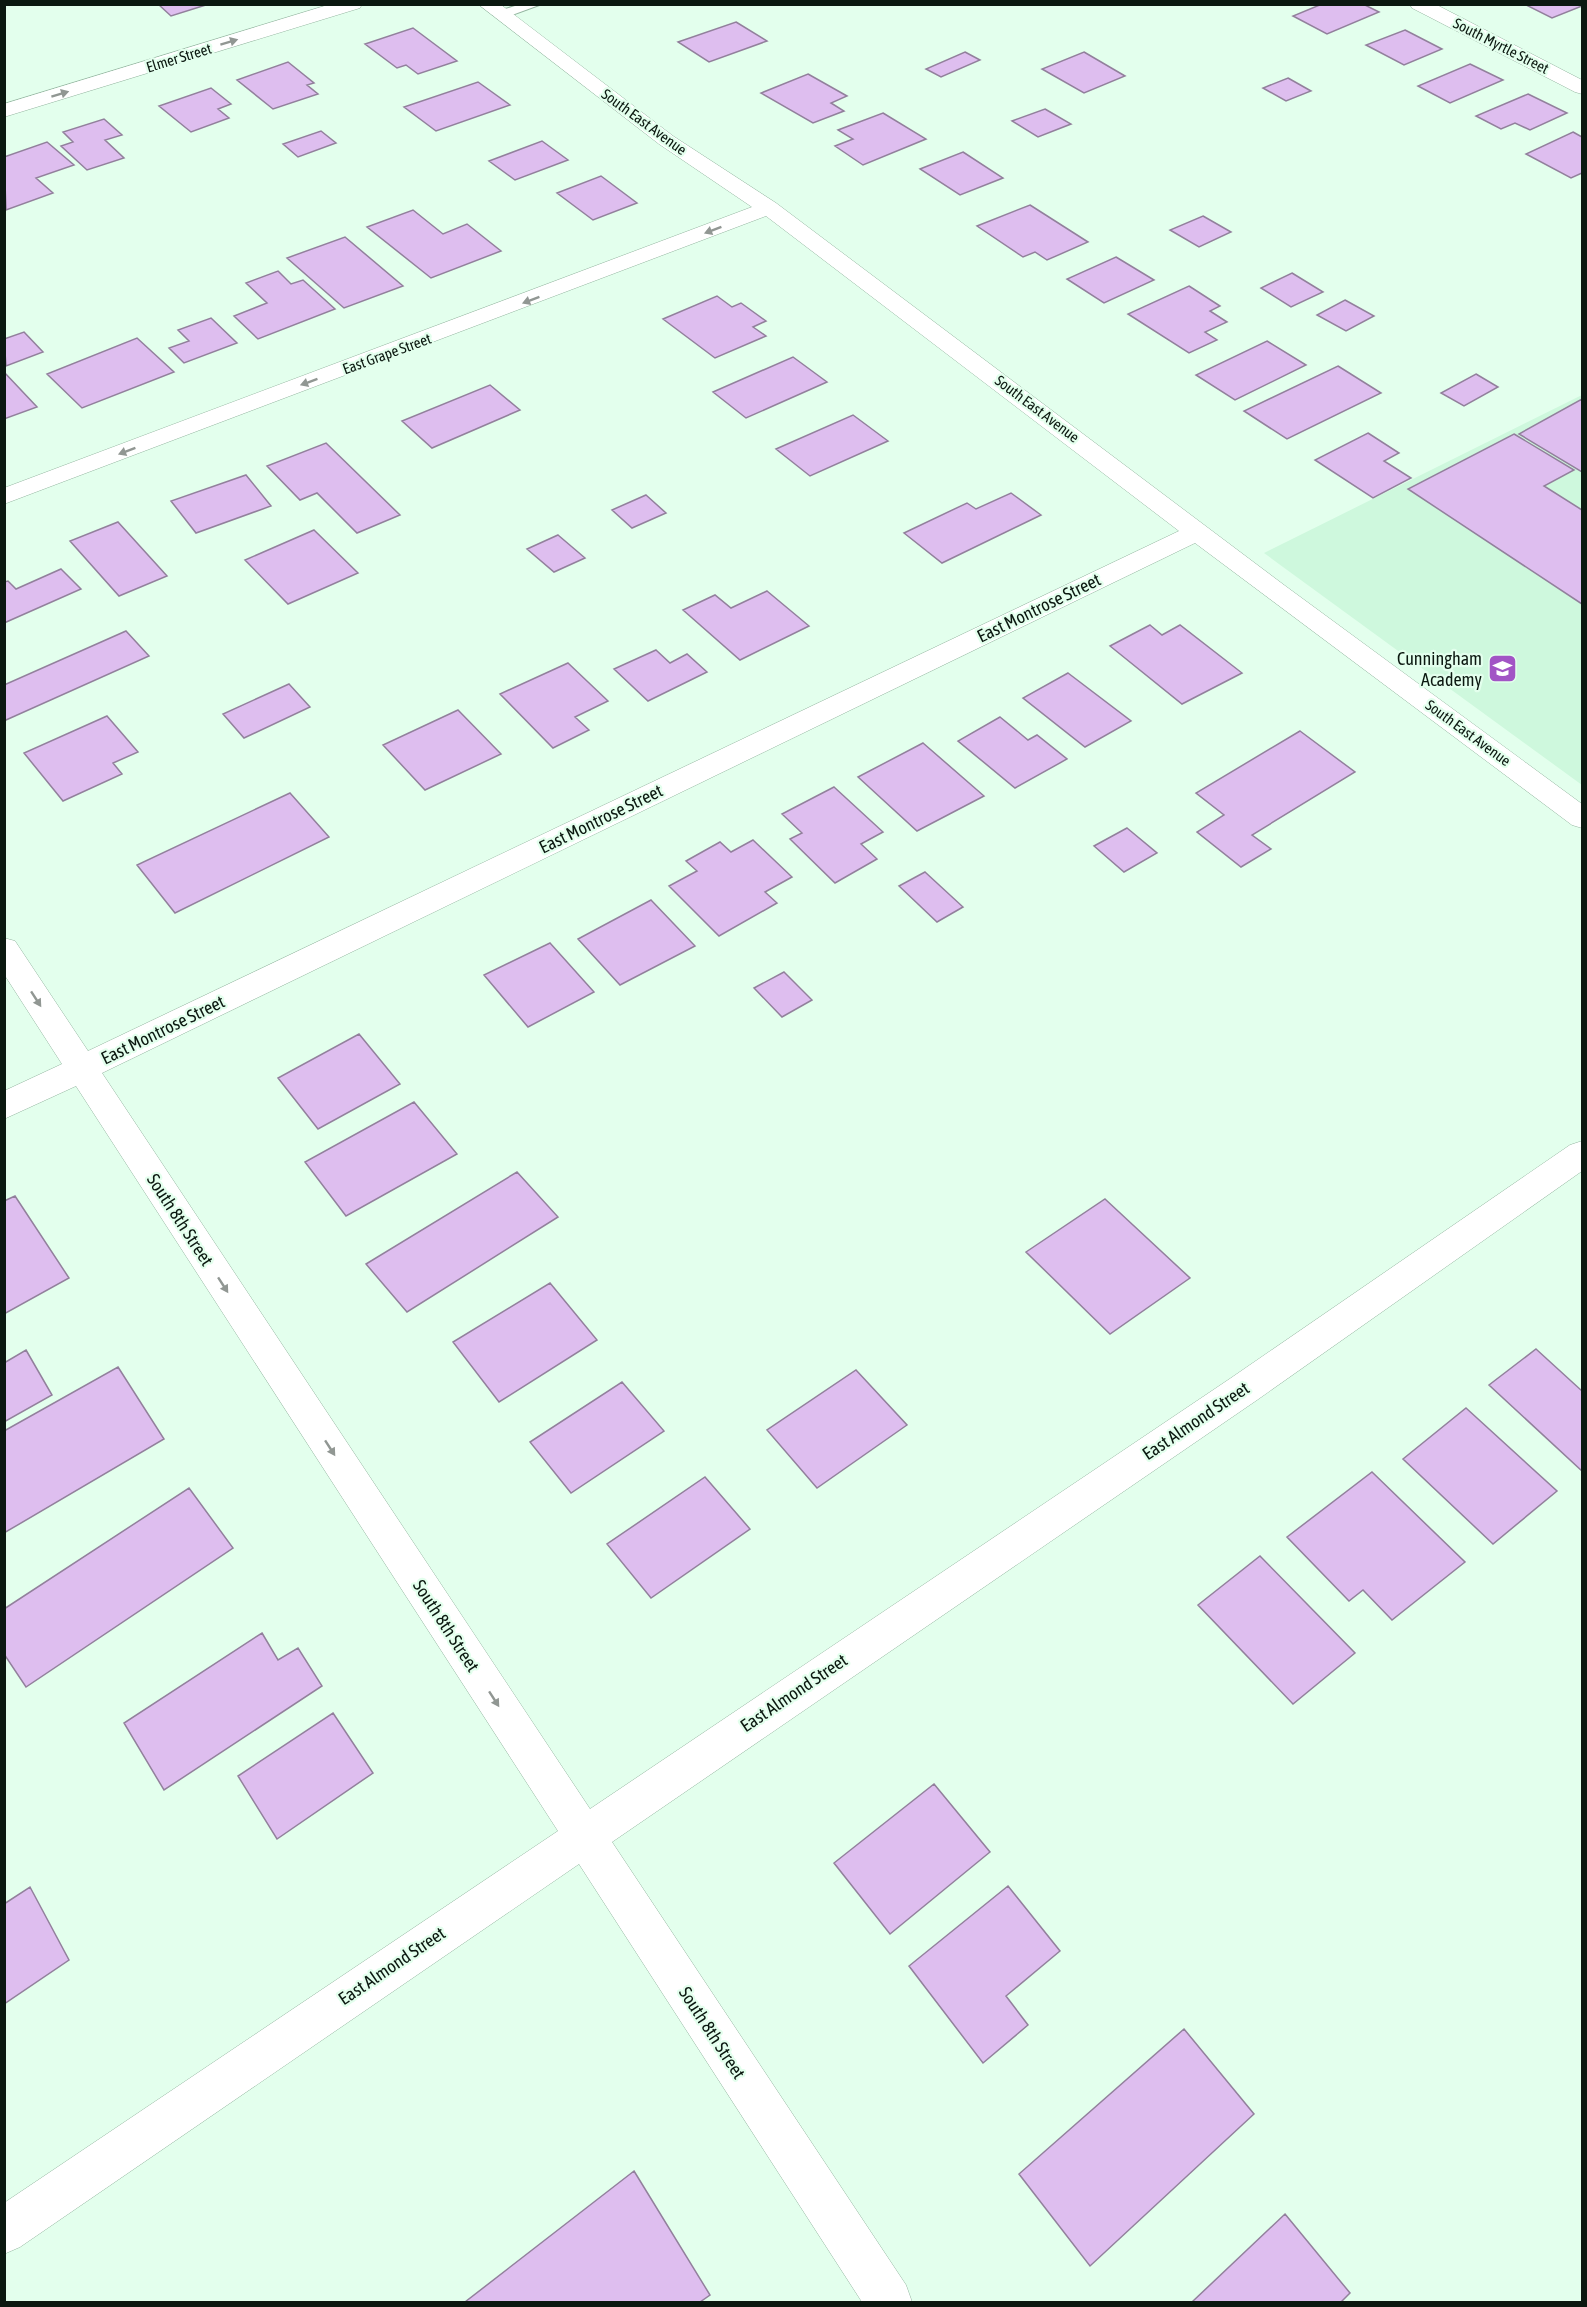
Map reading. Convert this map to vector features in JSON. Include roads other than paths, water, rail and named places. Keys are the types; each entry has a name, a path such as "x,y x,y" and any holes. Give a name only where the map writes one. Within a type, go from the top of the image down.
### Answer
{"street":[{"name":"Elmer Street","path":"4,111 353,4"},
{"name":"South Myrtle Street","path":"1419,4 1582,88"},
{"name":"South East Avenue","path":"494,10 666,140 768,208 962,352 1197,532 1582,818"},
{"name":"East Grape Street","path":"4,497 455,329 768,208"},
{"name":"East Montrose Street","path":"4,1106 1197,532"},
{"name":"South 8th Street","path":"4,949 889,2302"},
{"name":"East Almond Street","path":"4,2231 583,1835 1244,1389 1582,1154"}],"lane":[{"path":"494,10 536,4"}],"place":[{"name":"Cunningham Academy","path":"1503,669"}]}
